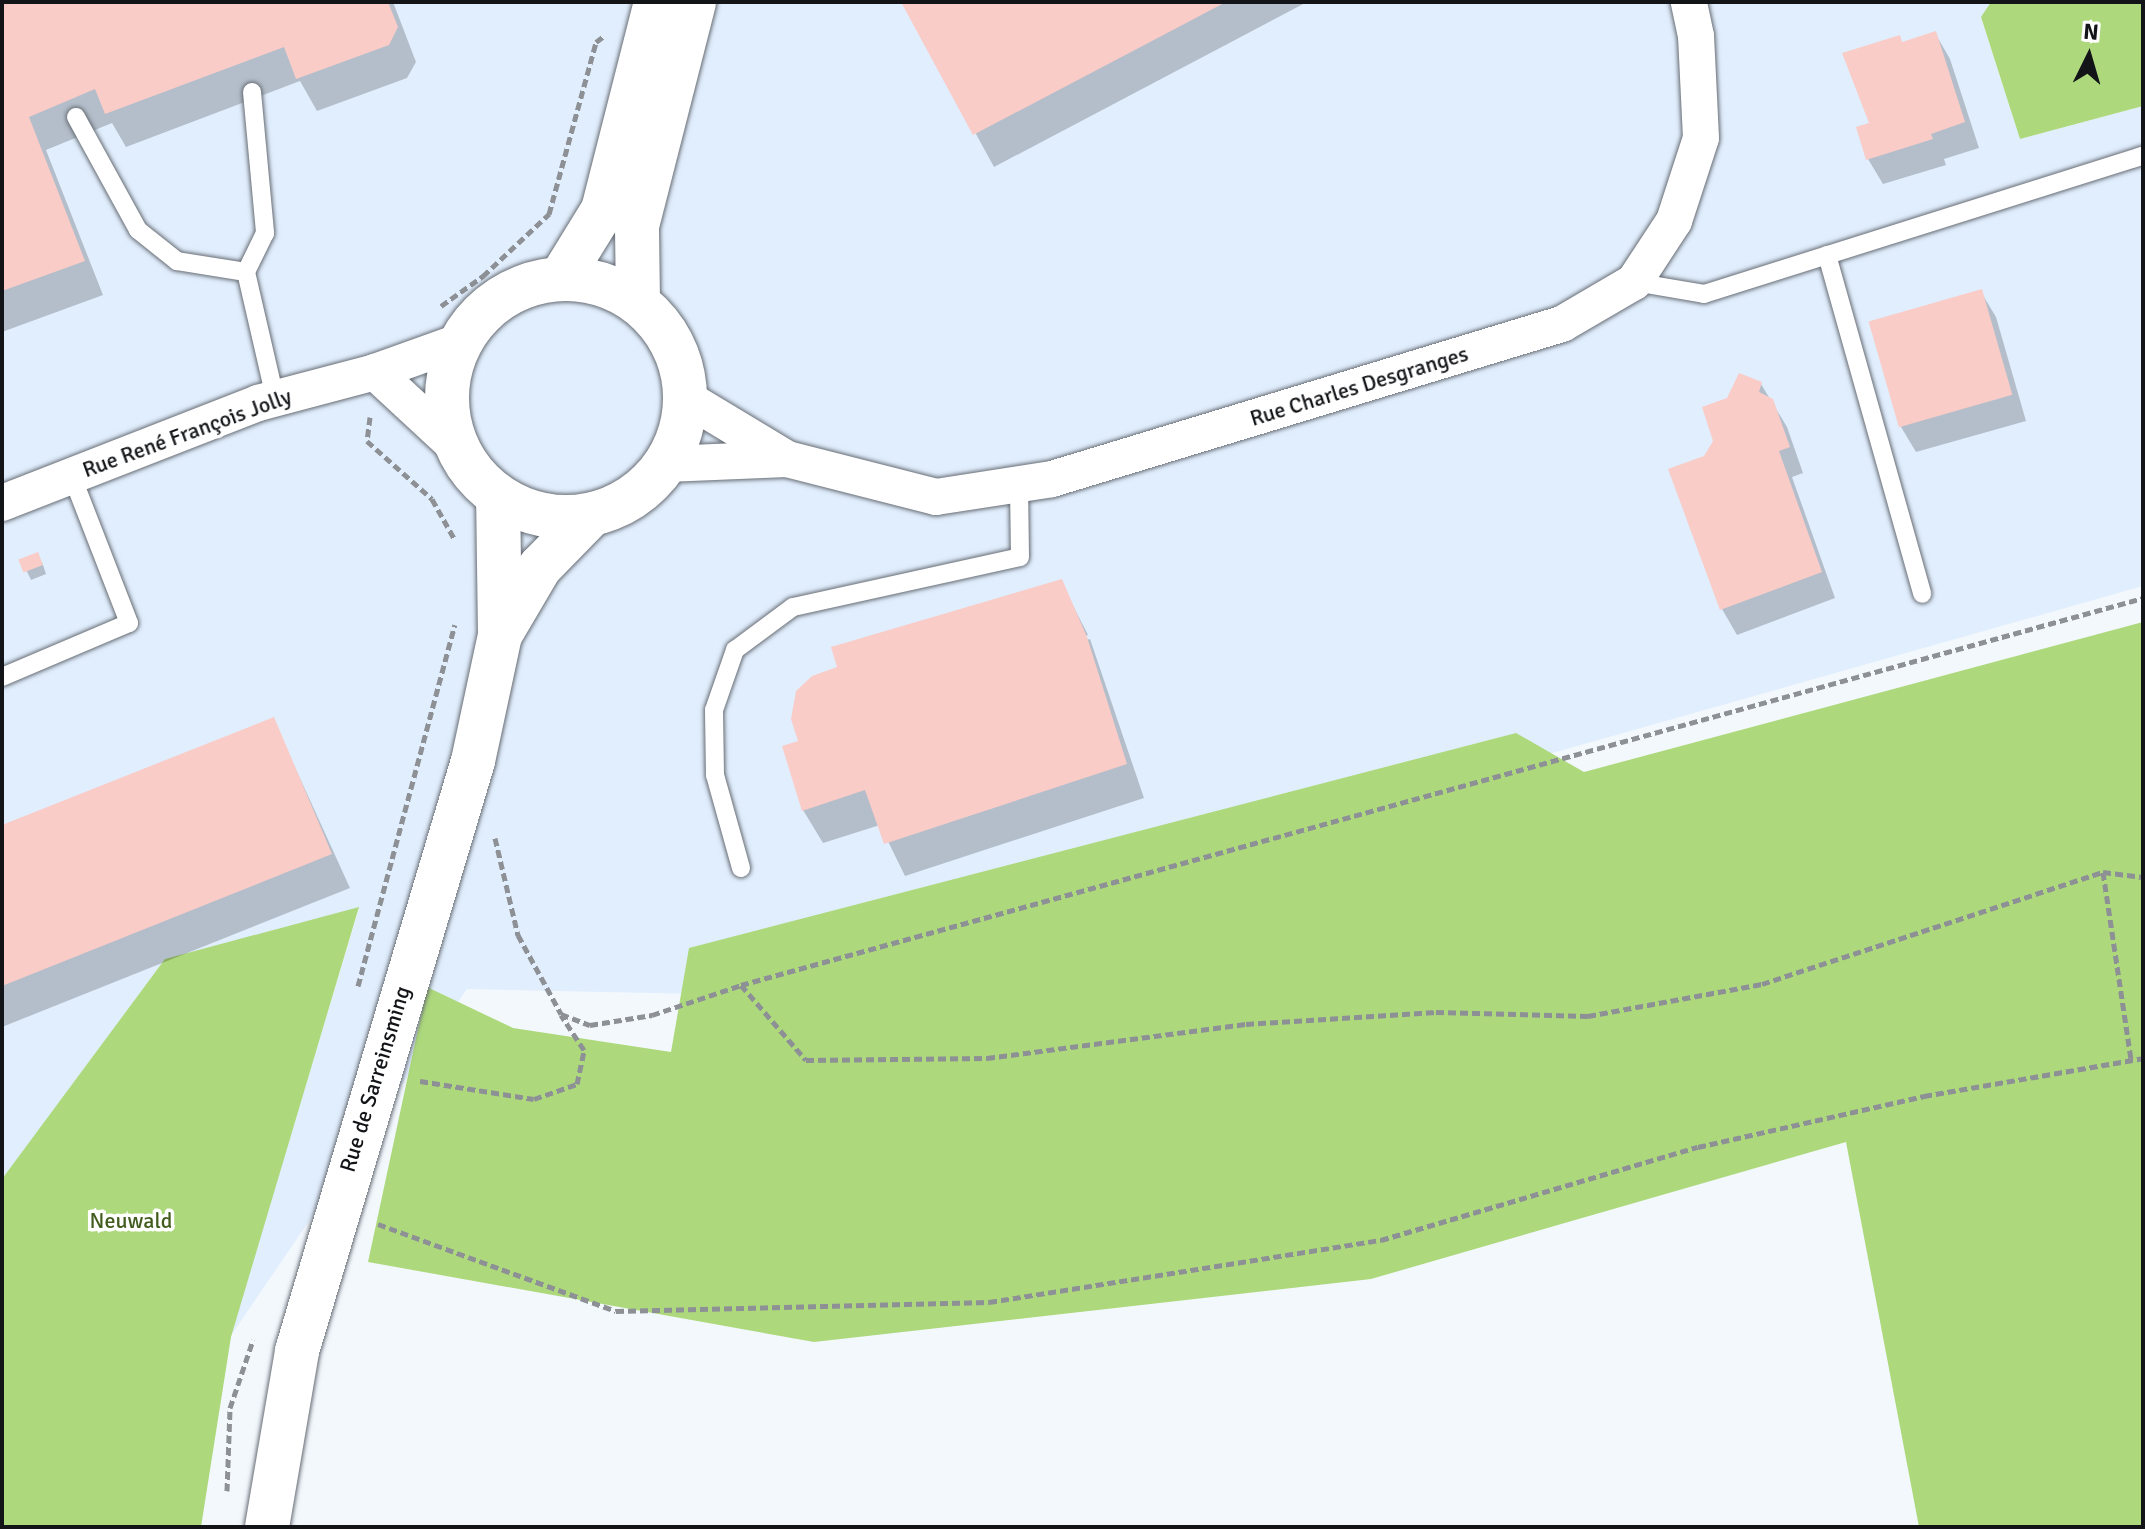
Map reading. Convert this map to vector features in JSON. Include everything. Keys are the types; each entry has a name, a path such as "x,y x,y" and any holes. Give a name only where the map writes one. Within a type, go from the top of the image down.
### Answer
{"street":[{"path":"561,278 603,210 656,2"},
{"path":"638,301 637,226 694,2"},
{"name":"Rue Charles Desgranges","path":"666,464 787,459 936,497 1019,485 1052,479 1562,324 1634,282 1674,221 1701,138 1696,36 1689,2"},
{"path":"375,372 457,448 474,475 498,497 527,512 559,518 591,515 646,488 666,464 681,432 686,398 681,361 664,328 638,301 601,283 561,278 530,283 501,297 477,317 448,326 447,413 457,448"},
{"name":"Rue René François Jolly","path":"2,503 275,398 375,372 448,326"},
{"name":"Rue Charles Desgranges","path":"686,398 787,459"},
{"name":"Rue de Sarreinsming","path":"267,1527 297,1351 375,1076 473,761 500,635 498,497"},
{"name":"Rue de Sarreinsming","path":"500,635 540,567 591,515"}],"lane":[{"path":"252,92 265,233 246,272 275,398"},
{"path":"76,117 138,230 177,261 246,272"},
{"path":"1634,282 1704,294 2143,156"},
{"path":"1827,255 1922,594"},
{"path":"2,677 129,623 72,476"},
{"path":"741,868 715,775 714,710 735,650 793,607 1020,557 1019,485"}],"path":[{"path":"448,326 483,276 549,214 596,42 616,26"},
{"path":"375,372 367,441 432,499 456,542 458,556"},
{"path":"561,1014 590,1025 652,1015 741,985 2143,598"},
{"path":"357,991 458,613"},
{"path":"375,1076 534,1099 577,1084 584,1050 518,935 494,834"},
{"path":"741,985 806,1060 987,1058 1246,1024 1436,1012 1588,1016 1762,984 2103,872 2143,877"},
{"path":"2103,872 2131,1060"},
{"path":"336,1209 616,1311 989,1302 1381,1240 1698,1147 1924,1096 2143,1058"},
{"path":"227,1497 230,1408 255,1335"}],"shaded area":[{"path":"2,2 1991,2 1981,18 2020,139 2143,106 2143,586 700,994 467,989 230,1337 359,909 2,1179"}],"green space":[{"path":"1991,2 2143,2 2143,106 2020,139 1981,17"},
{"path":"2143,622 2143,1527 1919,1527 1846,1142 1371,1279 814,1342 368,1262 427,987 513,1028 671,1052 689,948 1516,733 1584,772"},
{"name":"Neuwald","path":"359,907 231,1337 201,1527 2,1527 2,1179 165,959"}],"building":[{"path":"2,2 388,2 398,27 389,45 296,79 284,47 105,114 95,89 29,117 85,261 2,291"},
{"path":"901,2 1226,2 973,135"},
{"path":"1936,31 1965,122 1931,134 1933,139 1866,160 1856,127 1869,123 1842,53 1900,35 1902,42"},
{"path":"1982,289 2012,395 1899,427 1869,322"},
{"path":"1739,373 1762,382 1759,392 1773,399 1790,447 1779,451 1822,572 1720,610 1668,469 1704,456 1713,441 1702,407 1727,398"},
{"path":"38,552 43,565 23,573 18,560"},
{"path":"1062,579 1087,637 1127,764 884,844 865,790 802,811 782,746 798,741 791,719 796,691 812,676 837,667 831,647"},
{"path":"274,717 332,854 2,986 2,825"}]}
